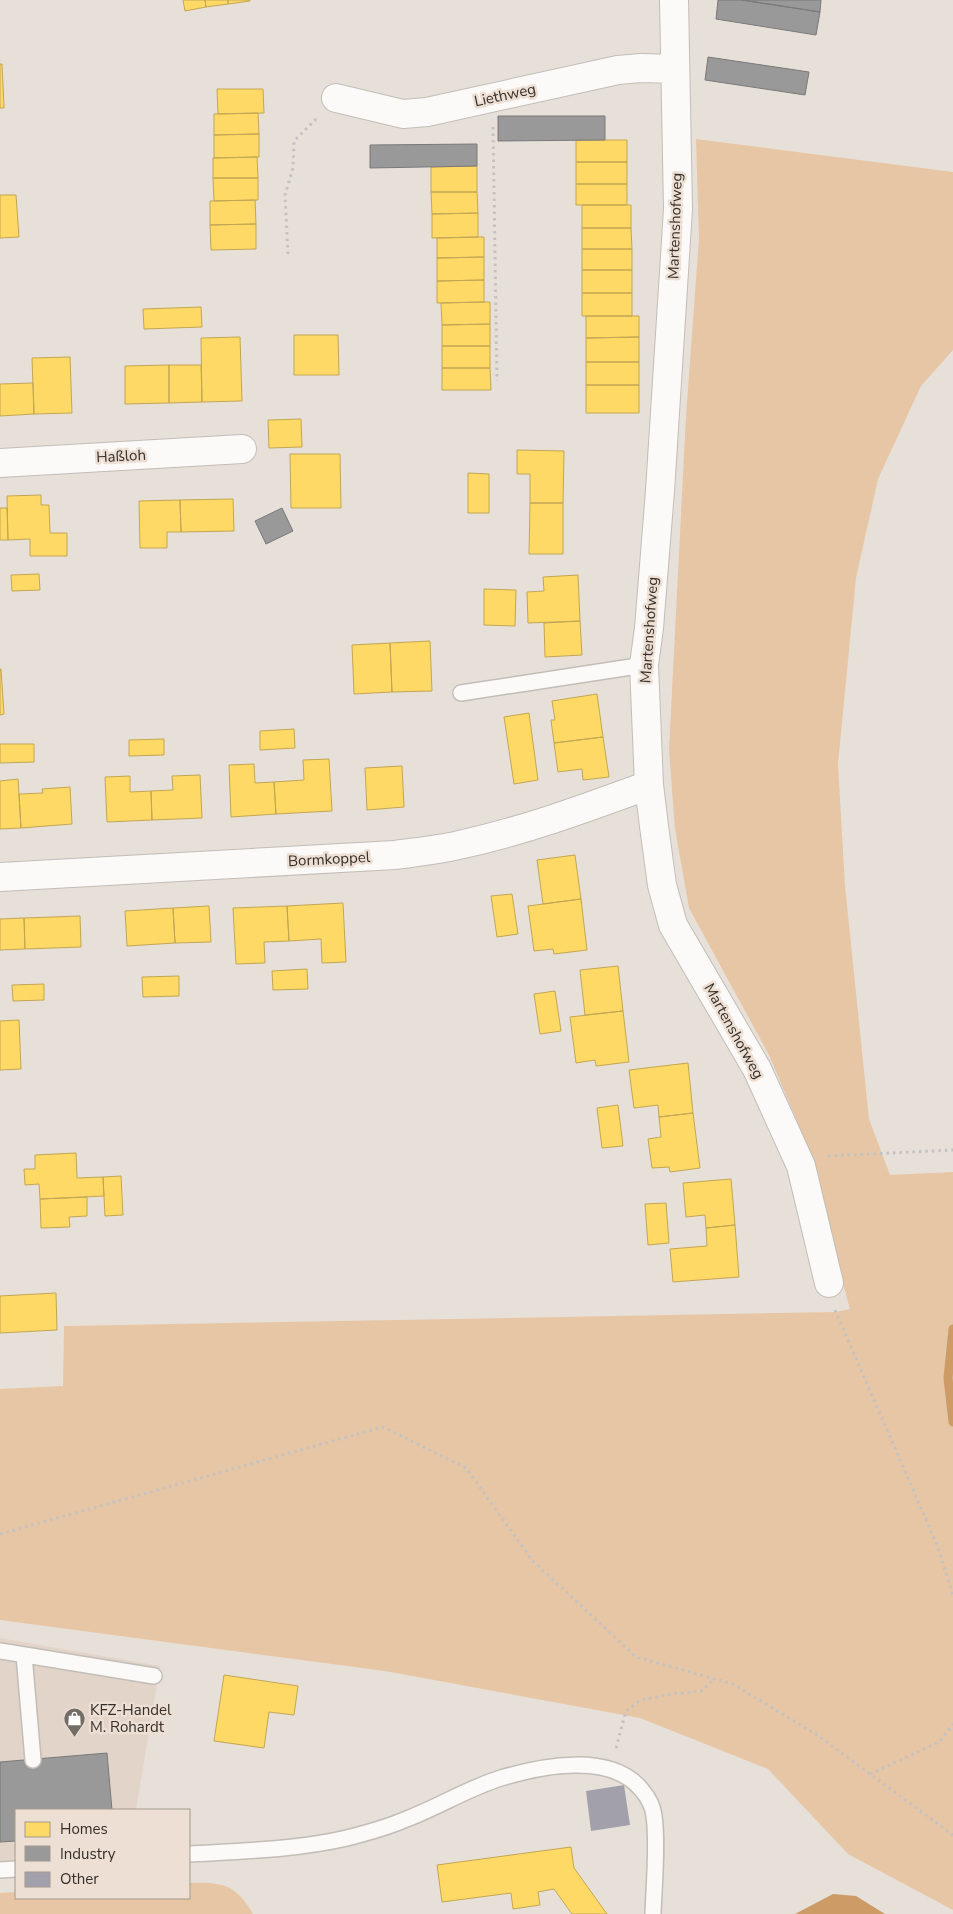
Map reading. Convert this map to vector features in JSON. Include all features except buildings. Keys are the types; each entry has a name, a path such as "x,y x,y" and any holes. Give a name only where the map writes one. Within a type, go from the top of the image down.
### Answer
{"street":[{"name":"Martenshofweg","path":"674,0 678,209 660,491 649,628 644,665 649,785 662,885 673,925 757,1069 801,1166 829,1283"},
{"name":"Liethweg","path":"336,98 404,114 427,112 618,70 675,69"},
{"name":"Haßloh","path":"0,463 242,449"},
{"name":"Bormkoppel","path":"0,878 395,855 457,846 511,832 574,813 649,785"}],"lane":[{"path":"461,693 644,665"},
{"path":"0,1651 154,1676"},
{"path":"24,1655 33,1760"},
{"path":"190,1854 289,1848 344,1838 378,1830 405,1820 501,1778 533,1770 573,1765 592,1765 610,1770 630,1779 650,1801 654,1814 653,1914"},
{"path":"0,1870 15,1869"}],"path":[{"path":"288,254 285,195 293,168 294,141 336,98"},
{"path":"493,98 497,381"},
{"path":"801,1166 827,1156 953,1150"},
{"path":"829,1283 836,1312 936,1545 953,1595"},
{"path":"0,1534 383,1427 466,1468 532,1560 636,1657 733,1684 817,1735 953,1835"},
{"path":"610,1770 626,1710 641,1700 702,1691 715,1679"},
{"path":"870,1774 939,1742 953,1724"}],"shaded area":[{"path":"696,139 953,172 953,350 921,386 878,479 856,578 838,764 845,886 869,1119 890,1175 953,1172 953,1910 848,1854 768,1769 640,1718 385,1671 0,1620 0,1389 63,1386 64,1326 836,1312 850,1309 800,1128 769,1055 689,908 675,829 669,750 686,416 699,238"},
{"name":"KFZ-Handel M. Rohardt","path":"0,1638 160,1666 136,1809 15,1809 15,1860 0,1861"},
{"path":"190,1883 211,1883 219,1884 234,1891 247,1904 253,1914 0,1914 0,1893 15,1892 15,1899 190,1899"},
{"path":"833,1894 856,1896 885,1914 795,1914"}],"waterway":[{"path":"953,1329 948,1378 953,1422"}],"place":[{"name":"KFZ-Handel M. Rohardt","path":"74,1738"}]}
